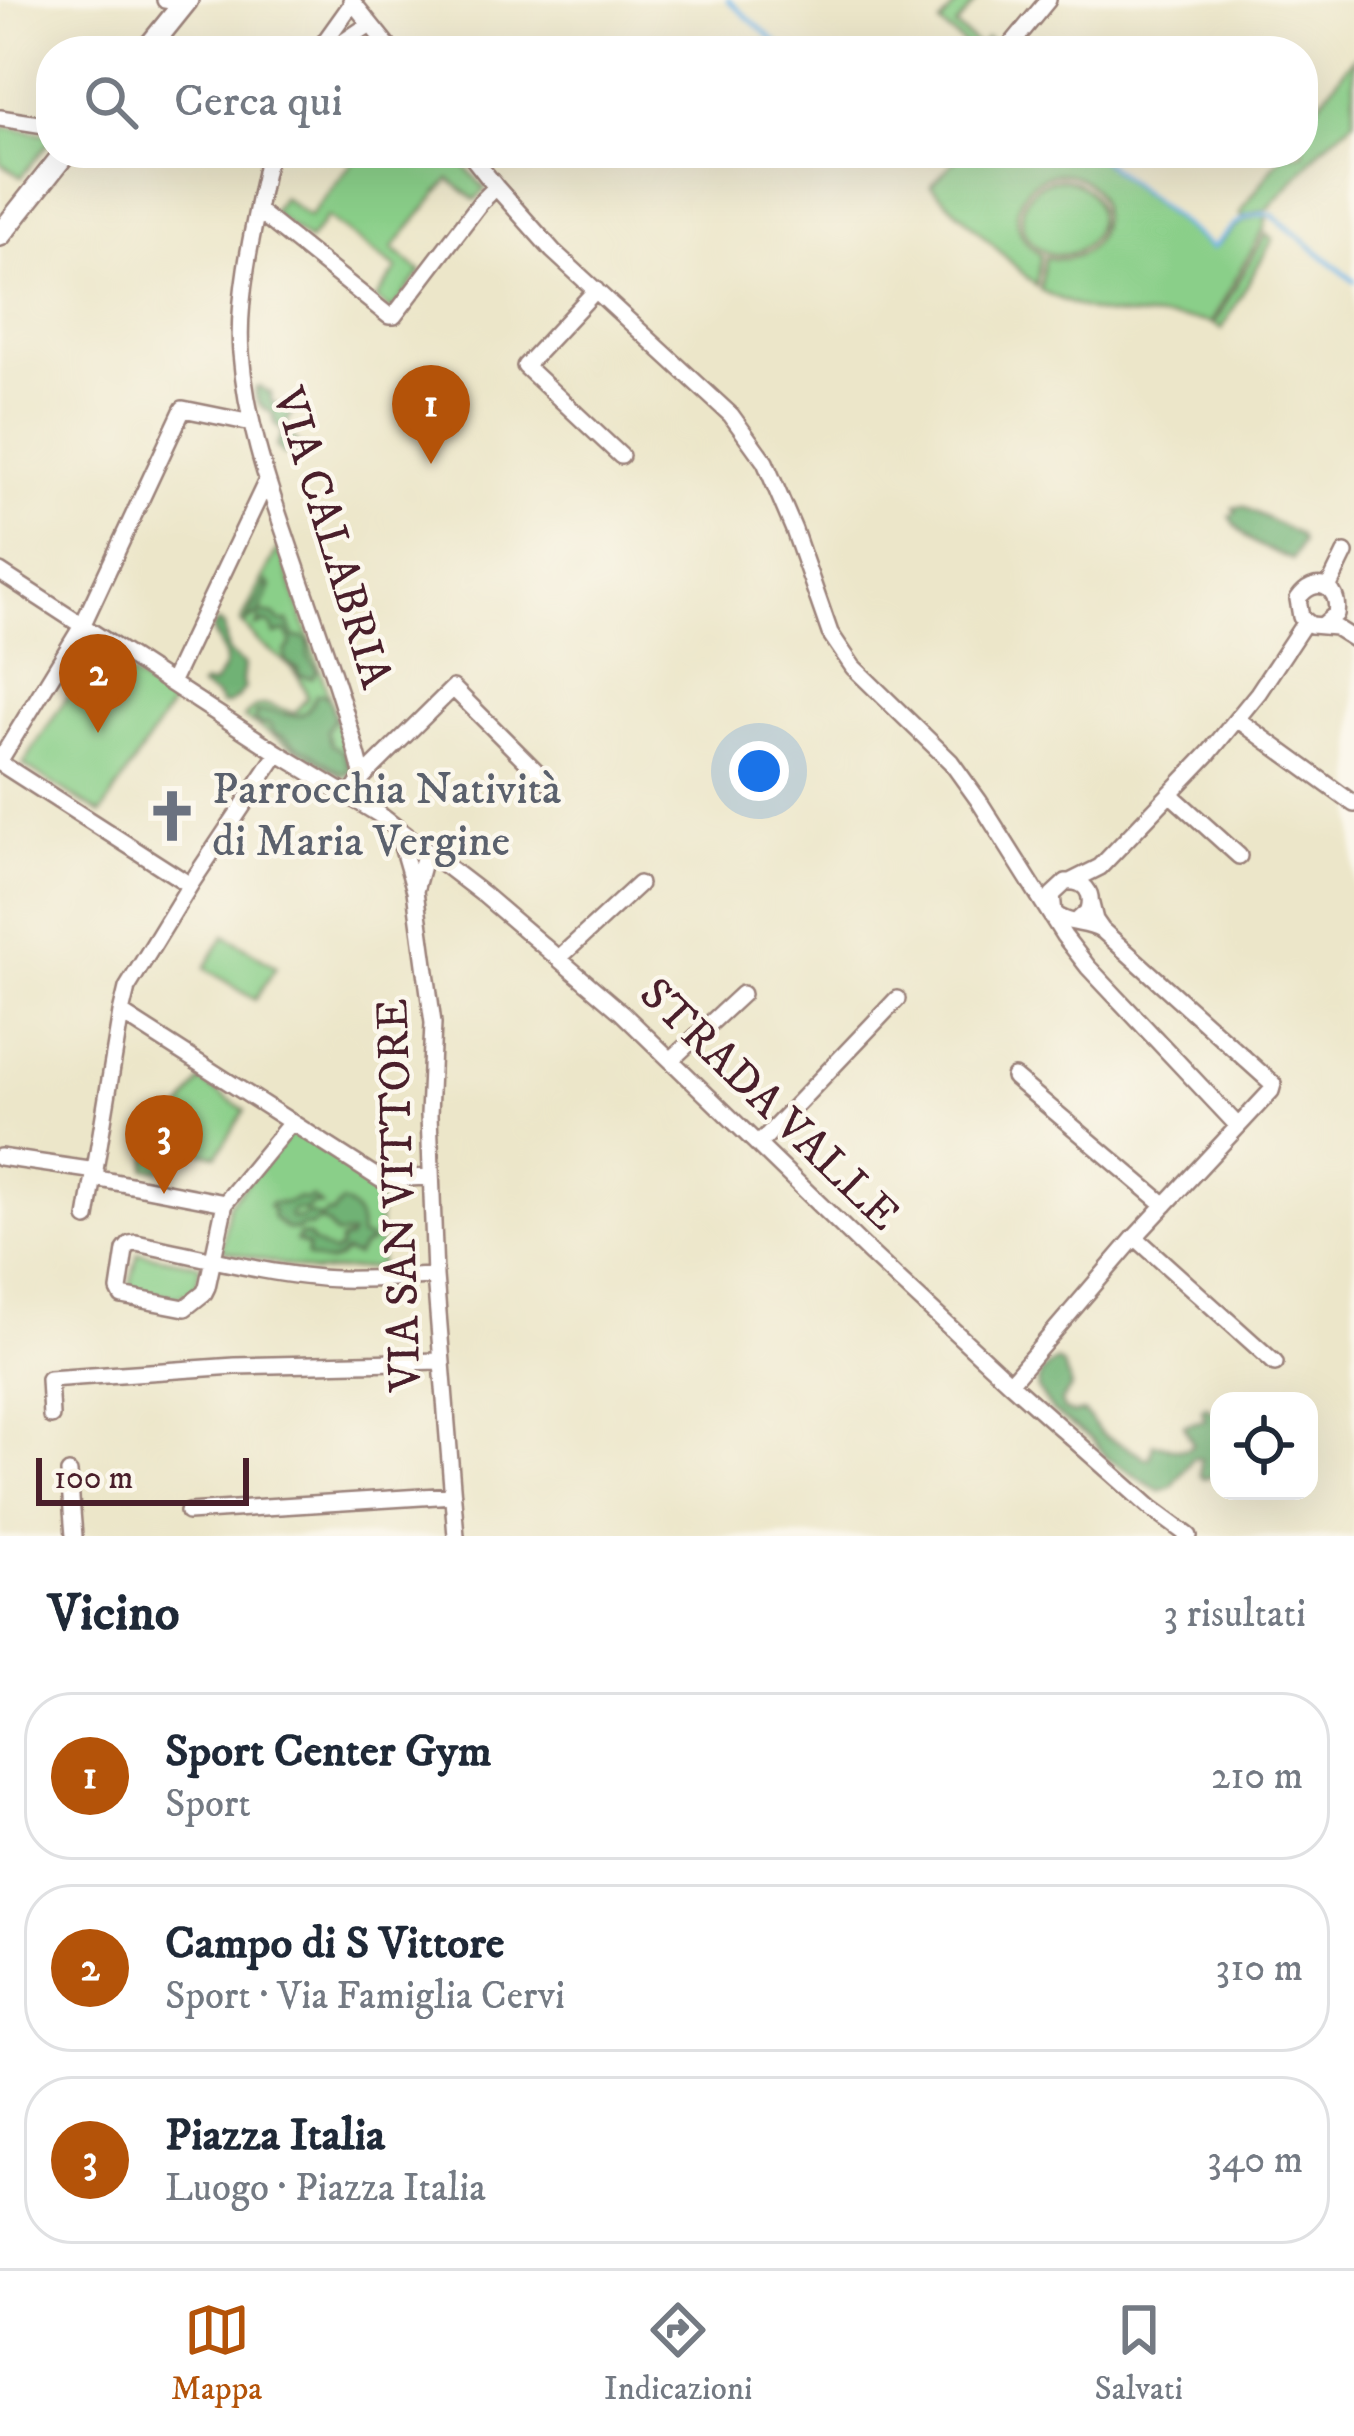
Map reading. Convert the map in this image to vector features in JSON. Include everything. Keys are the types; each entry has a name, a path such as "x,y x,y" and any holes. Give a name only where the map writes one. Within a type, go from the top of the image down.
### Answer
{"main road":[{"path":"156,36 178,1"},
{"path":"0,235 53,168"}],"street":[{"path":"1018,36 1048,0"},
{"path":"328,36 352,1 380,36"},
{"path":"352,36 370,24"},
{"path":"0,118 36,124"},
{"name":"VIA CALABRIA","path":"266,168 243,299 240,350 267,480 363,777"},
{"path":"481,168 553,251 731,415 765,462 830,633 853,667 951,762 1032,886 1057,911 1088,967 1237,1125"},
{"path":"258,212 394,316 496,188"},
{"path":"596,290 525,366 621,456"},
{"path":"190,885 0,762 82,626 183,409 252,423"},
{"path":"171,683 267,480"},
{"path":"1328,588 1345,553"},
{"name":"STRADA VALLE","path":"0,572 350,796 559,958 1010,1382 1189,1536"},
{"path":"1305,622 1297,605 1301,593 1312,586 1328,588 1353,638"},
{"path":"1323,625 1333,619 1337,608"},
{"path":"1305,622 1335,627 1353,638"},
{"path":"1072,881 1107,860 1238,719 1305,622"},
{"path":"350,796 363,777 453,688 546,781"},
{"path":"1238,719 1354,804"},
{"path":"87,1218 128,988 278,753"},
{"path":"1170,794 1239,856"},
{"name":"VIA SAN VITTORE","path":"397,829 415,891 433,1023 429,1115 435,1276 454,1534"},
{"name":"VIA SAN VITTORE","path":"415,891 426,851"},
{"path":"1057,911 1086,914 1107,860"},
{"path":"1010,1382 1273,1084 1106,933 1095,920 1085,886 1066,881 1057,911"},
{"path":"559,958 639,884"},
{"path":"1057,911 1106,933"},
{"path":"671,1060 742,994"},
{"path":"758,1145 897,999"},
{"path":"121,1013 380,1179 431,1177"},
{"path":"1014,1077 1165,1205"},
{"path":"290,1124 225,1203 213,1259 204,1293 185,1308 122,1296 125,1250 136,1243 213,1259 341,1279 435,1276"},
{"path":"0,1157 225,1203"},
{"path":"1135,1237 1275,1363"},
{"path":"51,1416 49,1379 235,1366 440,1360"},
{"path":"69,1473 74,1536"},
{"path":"188,1512 453,1496"}],"green space":[{"path":"960,0 977,0 956,27 967,36 954,36 940,24"},
{"path":"1354,57 1354,120 1318,152 1318,105"},
{"path":"0,126 36,132 36,158 21,177 0,163"},
{"path":"348,168 466,168 485,189 475,200 449,179 392,249 421,272 391,311 376,299 397,269 327,217 309,241 272,212 283,197 309,217"},
{"path":"948,168 1110,168 1212,249 1248,219 1267,215 1264,229 1211,323 1126,316 1094,312 1040,290 1045,257 1068,258 1085,251 1096,238 1100,204 1078,178 1058,174 1040,179 1021,200 1019,226 1041,255 1036,286 931,186"},
{"path":"1272,168 1304,168 1268,209 1242,217 1240,213"},
{"path":"1060,179 1087,190 1098,217 1087,244 1060,255 1033,244 1022,217 1033,190"},
{"path":"1266,234 1273,239 1222,329 1214,324"},
{"path":"256,388 271,393 272,403 292,412 286,427 302,447 296,453 284,455 276,446 283,431 257,401"},
{"path":"1243,506 1299,535 1302,542 1292,560 1242,533 1230,516 1236,513 1233,508"},
{"path":"279,546 353,771 344,778 244,718 260,705 294,713 307,698 296,674 241,622"},
{"path":"267,582 271,586 260,613 288,621 294,637 309,643 308,656 317,670 312,678 298,675 298,669 286,662 285,652 292,643 286,631 275,635 267,623 256,626 257,615 246,622"},
{"path":"218,622 224,626 228,652 244,665 245,688 232,702 221,705 200,687 213,685 223,669 224,657 212,629"},
{"path":"95,653 173,702 101,814 23,765"},
{"path":"323,694 335,717 327,731 331,744 342,751 347,772 255,720 256,712 305,713 316,695"},
{"path":"225,935 276,967 255,1000 205,968"},
{"path":"200,1081 245,1110 217,1155 167,1147 162,1171 146,1168 153,1136 164,1137"},
{"path":"293,1130 378,1182 380,1267 313,1272 222,1250 229,1204"},
{"path":"312,1197 321,1205 296,1209 291,1218 310,1214 322,1218 342,1202 357,1217 360,1237 372,1242 356,1256 345,1252 332,1262 307,1256 308,1246 296,1241 299,1235 332,1253 351,1235 335,1235 318,1221 310,1227 286,1229 272,1217 268,1206"},
{"path":"138,1253 197,1264 196,1290 176,1297 131,1289"},
{"path":"1057,1361 1062,1364 1072,1387 1061,1401 1063,1410 1083,1412 1102,1434 1145,1458 1150,1458 1153,1444 1179,1449 1193,1444 1184,1425 1205,1420 1202,1410 1206,1406 1210,1410 1210,1477 1200,1475 1201,1459 1193,1458 1172,1487 1159,1491 1107,1458 1094,1441 1053,1412 1038,1390 1048,1367"}],"waterway":[{"path":"728,0 769,36"},
{"path":"1112,168 1212,248 1242,220 1267,214"},
{"path":"1272,215 1354,281"}],"place":[{"name":"Sport Center Gym","path":"431,464"},
{"name":"Campo di S Vittore","path":"98,733"},
{"name":"Parrocchia Natività di Maria Vergine","path":"172,816"},
{"name":"Piazza Italia","path":"164,1194"}]}
